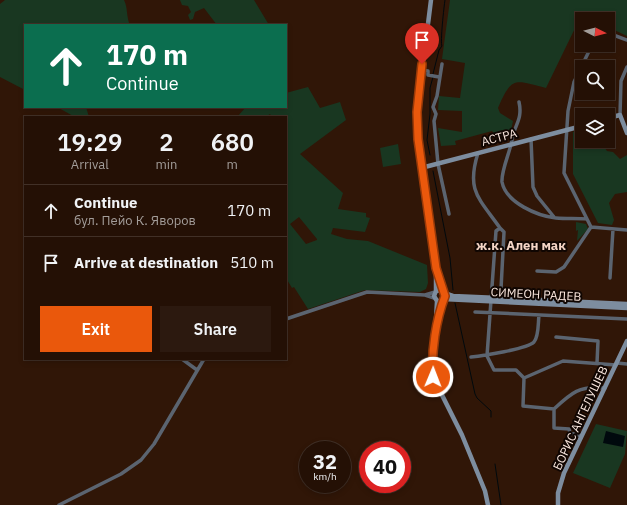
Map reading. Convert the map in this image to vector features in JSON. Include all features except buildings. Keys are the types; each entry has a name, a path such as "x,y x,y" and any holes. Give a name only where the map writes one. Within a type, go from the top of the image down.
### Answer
{"street":[{"path":"431,0 417,121 421,168 436,268 438,297 433,377 462,435 485,491 488,505"},
{"path":"615,36 627,40"},
{"path":"589,52 574,82 568,110 564,173 588,218 591,227"},
{"path":"442,64 438,77 437,96 433,107 436,114 434,121 438,164 449,214"},
{"path":"627,68 621,81 620,115 627,133"},
{"path":"422,70 428,71 428,75 438,77"},
{"path":"519,102 520,116 502,177 502,182 507,192 519,204 535,212 555,218 588,218"},
{"path":"615,116 620,115"},
{"name":"АСТРА","path":"421,168 575,128"},
{"path":"531,139 534,187 537,196 555,218"},
{"path":"478,153 472,175 475,194 504,232 502,289"},
{"path":"591,227 627,230"},
{"path":"537,271 556,272 564,267 591,227"},
{"path":"500,228 496,231 487,356 494,370 516,370 524,378 523,406 554,409 577,390 596,387 605,388"},
{"path":"610,278 613,229"},
{"path":"436,268 443,292 438,297"},
{"path":"287,319 367,292 438,297"},
{"name":"СИМЕОН РАДЕВ","path":"438,297 443,292 453,296 491,300 627,304"},
{"name":"СИМЕОН РАДЕВ","path":"438,297 627,308"},
{"path":"475,312 627,319"},
{"path":"471,357 487,356 534,342 536,338 539,315"},
{"path":"556,337 598,341 597,363"},
{"name":"БОРИС АНГЕЛУШЕВ","path":"558,505 560,486 627,341"},
{"path":"183,360 197,370"},
{"path":"59,505 121,474 141,460 154,444 203,360"},
{"path":"524,378 563,362 627,364"},
{"path":"554,409 554,428 569,429 570,433 582,436"}],"green space":[{"path":"5,0 124,0 130,24 24,24 24,89 0,77 0,4"},
{"path":"180,0 254,0 268,24 216,24 204,8 195,12 193,19 190,20 188,15 191,12 188,6 182,5"},
{"path":"450,0 627,0 627,36 615,30 615,12 575,12 575,28 546,88 520,82 515,83 507,90 498,108 500,113 513,121 510,135 496,136 492,131 455,141 456,145 441,146 438,128 462,132 462,111 438,110 439,96 460,98 465,63 442,59"},
{"path":"308,87 320,108 340,102 346,120 300,154 343,193 338,209 366,213 366,217 370,218 365,232 333,228 331,234 347,239 368,241 427,265 428,283 426,289 420,292 365,290 308,309 294,287 292,288 287,280 287,116 271,116 270,114 267,116 238,116 245,108 287,108 287,93","holes":["299,217 317,240 306,244 290,224"]},
{"path":"59,108 86,108 89,116 73,116"},
{"path":"575,131 575,148 605,148 607,151 613,152 620,159 627,155 627,192 615,194 609,203 614,220 612,225 598,223 573,174 573,132"},
{"path":"398,144 401,164 383,167 380,148"},
{"path":"576,222 586,224 588,229 577,241 578,230 576,231"},
{"path":"596,424 627,431 625,454 610,488 573,473"}],"shaded area":[{"path":"606,431 625,436 623,447 603,443"}],"waterway":[{"path":"433,74 439,50 442,46 445,0"},
{"path":"430,155 427,140 430,114 430,88 433,77"},
{"path":"433,171 450,258 453,290"},
{"path":"455,303 475,394 477,398 491,411 491,417"},
{"path":"495,464 501,505"}],"district":[{"name":"ж.к. Ален мак","path":"521,245"}],"route":[{"path":"422,64 417,112 417,130 424,190 436,268 440,286 445,294 441,302 436,327 433,377"}]}
